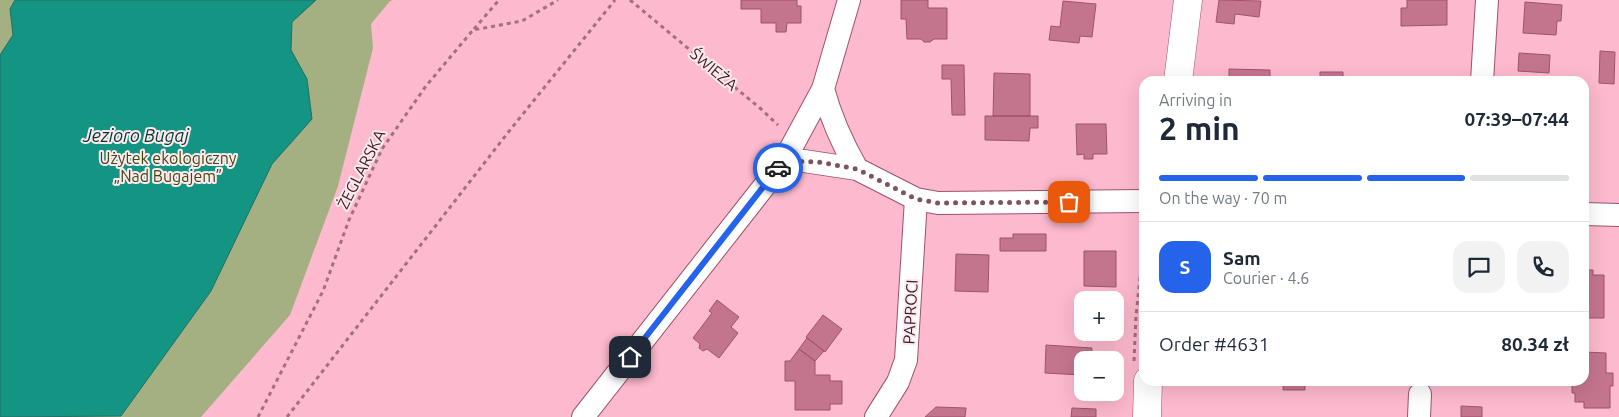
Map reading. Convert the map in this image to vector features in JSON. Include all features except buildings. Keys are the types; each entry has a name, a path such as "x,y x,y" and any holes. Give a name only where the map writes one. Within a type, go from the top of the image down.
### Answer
{"street":[{"path":"583,417 784,161 823,89 848,0"},
{"path":"1179,76 1188,0"},
{"path":"1482,76 1487,0"},
{"path":"823,89 830,115 842,143 857,169"},
{"path":"784,161 811,162 857,169 916,199 938,203 1139,201"},
{"name":"PAPROCI","path":"876,417 898,382 906,360 916,199"},
{"path":"1589,214 1619,215"},
{"path":"1143,386 1147,417"},
{"path":"1419,417 1420,394"}],"path":[{"name":"ŻEGLARSKA","path":"258,417 324,290 349,220 382,149 426,86 499,0"},
{"path":"473,30 522,21 558,0"},
{"path":"287,417 510,130 615,0"},
{"name":"ŚWIEŻA","path":"630,0 761,109 795,141"},
{"path":"1139,288 1136,316 1139,350"}],"green space":[{"name":"Jezioro Bugaj","path":"0,0 393,0 390,1 371,24 373,48 338,186 290,315 201,417 0,417"}],"water":[{"name":"Jezioro Bugaj","path":"15,0 316,0 292,22 291,50 307,79 312,119 272,164 211,291 121,416 0,417 0,55 13,35 10,9"}],"way so far":[{"path":"778,168 784,161 804,161 834,164 857,169 916,199 938,203 1069,202"}],"route":[{"path":"630,357 778,168"}],"park label":[{"name":"Użytek ekologiczny „Nad Bugajem”","path":"168,167"}]}
